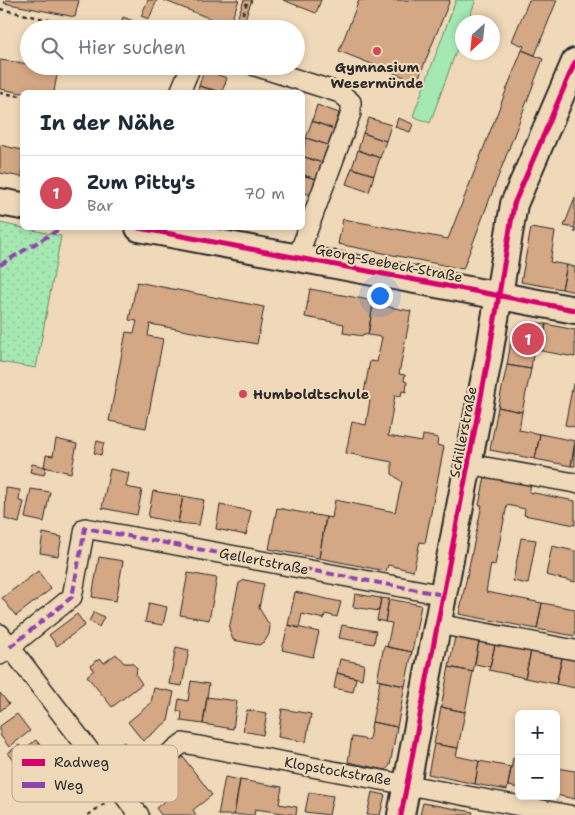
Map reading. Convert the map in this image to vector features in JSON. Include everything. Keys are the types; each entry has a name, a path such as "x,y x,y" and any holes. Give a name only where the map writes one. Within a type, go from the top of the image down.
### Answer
{"street":[{"name":"Schillerstraße","path":"401,815 444,595 514,204 575,62"},
{"path":"181,90 187,75"},
{"path":"283,75 340,93 351,102 351,113 298,256"},
{"path":"0,202 20,206"},
{"name":"Georg-Seebeck-Straße","path":"149,230 298,256 575,310"},
{"path":"468,464 575,483"},
{"name":"Gellertstraße","path":"3,645 72,597 85,528 444,595"},
{"path":"438,624 575,650"},
{"path":"3,645 84,745"},
{"name":"Klopstockstraße","path":"178,747 183,743 569,815"},
{"path":"129,802 139,815"}],"path":[{"path":"240,20 248,0"},
{"path":"0,9 49,20"},
{"path":"0,92 20,96"},
{"path":"88,815 106,802"}],"green space":[{"path":"456,0 476,0 470,15 455,15 455,54 430,123 413,116"},
{"path":"0,223 20,227 20,230 33,230 61,236 36,368 0,362"}],"building":[{"path":"5,0 79,0 75,17 4,3"},
{"path":"148,0 157,0 149,19 141,16"},
{"path":"163,0 239,0 231,20 214,20"},
{"path":"244,0 252,0 244,20 236,20"},
{"path":"283,0 321,0 316,13"},
{"path":"359,0 450,0 417,82 339,51"},
{"path":"529,0 557,0 535,55 522,50 524,46 512,41"},
{"path":"522,50 543,59 463,269 338,244 343,219 448,239"},
{"path":"0,60 20,63 20,75 57,75 54,90 20,90 20,93 0,89"},
{"path":"202,75 218,75 227,78 223,90 199,86"},
{"path":"199,86 212,90 198,90"},
{"path":"317,105 339,113 334,129 312,121"},
{"path":"369,118 391,125 386,141 363,133"},
{"path":"398,118 413,124 410,132 395,127"},
{"path":"312,121 334,129 328,145 306,138"},
{"path":"363,133 386,141 380,158 358,150"},
{"path":"306,138 328,145 322,163 305,157"},
{"path":"0,145 20,150 20,177 0,173"},
{"path":"358,150 380,158 374,175 352,168"},
{"path":"305,157 322,163 317,179 305,176"},
{"path":"352,168 374,175 369,192 346,184"},
{"path":"305,176 317,179 311,195 305,193"},
{"path":"575,198 575,228 564,226"},
{"path":"531,228 555,232 550,262 567,265 562,289 521,282"},
{"path":"567,265 575,267 575,292 562,289"},
{"path":"137,282 264,307 257,344 150,324 148,336 163,339 146,428 109,421 126,332 134,333 137,321 129,320"},
{"path":"310,289 369,300 369,303 373,304 368,335 343,333 344,324 305,317"},
{"path":"373,304 411,311 399,374 405,375 404,381 407,382 406,392 402,391 401,396 395,395 388,436 422,442 423,435 434,437 438,438 437,445 444,447 425,543 420,542 413,571 388,565 386,571 319,558 326,517 332,518 335,500 395,512 402,482 392,474 392,462 346,453 352,422 366,425 370,400 363,398 370,361 377,362 382,337 368,335"},
{"path":"533,322 546,324 541,348 534,346 531,369 507,365 512,335"},
{"path":"546,324 575,330 575,357 541,351"},
{"path":"507,365 531,369 522,412 498,407"},
{"path":"573,384 575,384 575,427 565,425"},
{"path":"498,407 522,412 519,430 540,434 535,459 490,450"},
{"path":"540,434 575,441 571,466 535,459"},
{"path":"56,439 77,444 71,473 44,467 46,455 53,456"},
{"path":"97,441 104,443 101,455 94,453"},
{"path":"575,445 575,466 571,466"},
{"path":"32,464 46,467 44,475 30,472"},
{"path":"110,469 129,473 126,487 142,490 137,515 102,508"},
{"path":"485,477 531,485 529,492 575,501 575,525 524,515 525,509 507,505 495,565 491,564 486,592 542,603 537,629 459,614 482,505 479,505"},
{"path":"6,488 20,490 19,501 24,502 19,523 5,519"},
{"path":"31,489 50,492 44,522 25,518"},
{"path":"153,491 183,496 178,523 148,517"},
{"path":"183,496 204,500 199,525 178,523"},
{"path":"220,505 251,511 246,535 216,529"},
{"path":"277,508 326,517 319,558 269,549"},
{"path":"43,533 62,537 58,556 40,553"},
{"path":"521,538 536,540 528,584 513,581"},
{"path":"552,546 575,551 575,582 546,575"},
{"path":"99,557 123,561 116,601 92,597"},
{"path":"38,571 51,589 16,616 2,598"},
{"path":"188,573 217,578 209,620 180,615"},
{"path":"245,580 264,584 259,608 270,626 269,634 265,641 259,645 233,640 229,629 239,583"},
{"path":"295,592 341,602 337,617 325,614 324,619 302,614 299,628 288,625"},
{"path":"355,594 381,598 379,611 353,607"},
{"path":"381,598 389,599 385,622 377,620"},
{"path":"389,599 421,605 412,652 387,647 392,623 385,622"},
{"path":"149,603 167,607 163,625 145,622"},
{"path":"542,603 575,609 575,636 537,629"},
{"path":"94,612 104,617 99,627 89,621"},
{"path":"77,614 85,625 57,646 49,635"},
{"path":"288,625 319,632 313,657 282,650"},
{"path":"342,625 376,631 374,644 339,638"},
{"path":"455,637 479,641 473,672 449,667"},
{"path":"479,641 495,645 490,667 475,664"},
{"path":"495,645 531,651 525,678 489,670"},
{"path":"384,646 412,652 405,686 377,680"},
{"path":"176,647 189,650 182,686 169,684"},
{"path":"531,651 562,658 556,684 525,678"},
{"path":"116,654 124,663 132,663 137,668 136,675 142,684 112,707 87,676 94,670 91,666 95,661 101,659 104,663"},
{"path":"562,658 575,660 575,688 556,684"},
{"path":"340,659 364,664 362,679 337,673"},
{"path":"449,667 473,672 465,712 441,707"},
{"path":"337,673 356,678 353,692 334,688"},
{"path":"191,681 209,684 203,724 181,721 182,712 177,711 179,699 188,701"},
{"path":"380,681 405,686 397,727 372,722"},
{"path":"154,688 174,692 168,721 143,741 128,722 151,703"},
{"path":"0,693 9,704 0,711"},
{"path":"207,697 237,701 233,729 203,724"},
{"path":"441,707 465,712 458,748 434,744"},
{"path":"282,709 311,714 306,742 278,737"},
{"path":"247,710 267,713 263,735 243,731"},
{"path":"17,714 30,731 9,747 0,735 0,726"},
{"path":"372,722 397,727 390,765 386,770 348,762 352,737 369,740"},
{"path":"36,740 40,745 30,745"},
{"path":"434,744 458,748 456,756 479,761 475,784 428,774"},
{"path":"12,750 12,758 8,753"},
{"path":"183,757 212,795 193,810 196,815 161,815 156,808 164,802 178,802 178,761"},
{"path":"513,758 515,758 515,787 508,786"},
{"path":"479,761 511,767 507,790 475,784"},
{"path":"560,769 575,771 575,799 560,796"},
{"path":"225,777 240,780 234,815 218,815"},
{"path":"240,780 282,787 279,804 297,807 296,815 255,809 254,815 234,815"},
{"path":"309,792 333,796 329,815 305,812"},
{"path":"372,792 385,795 380,815 367,815"},
{"path":"423,803 473,812 472,815 420,815"}],"marked path":[{"path":"0,265 58,230"},
{"path":"10,647 72,597 85,528 444,595"}],"cycle path":[{"path":"401,815 489,355 514,204 575,62"},
{"path":"150,230 575,310"}],"place":[{"name":"Gymnasium Wesermünde","path":"377,51"},
{"name":"Zum Pitty's","path":"528,339"},
{"name":"Humboldtschule","path":"243,394"}]}
